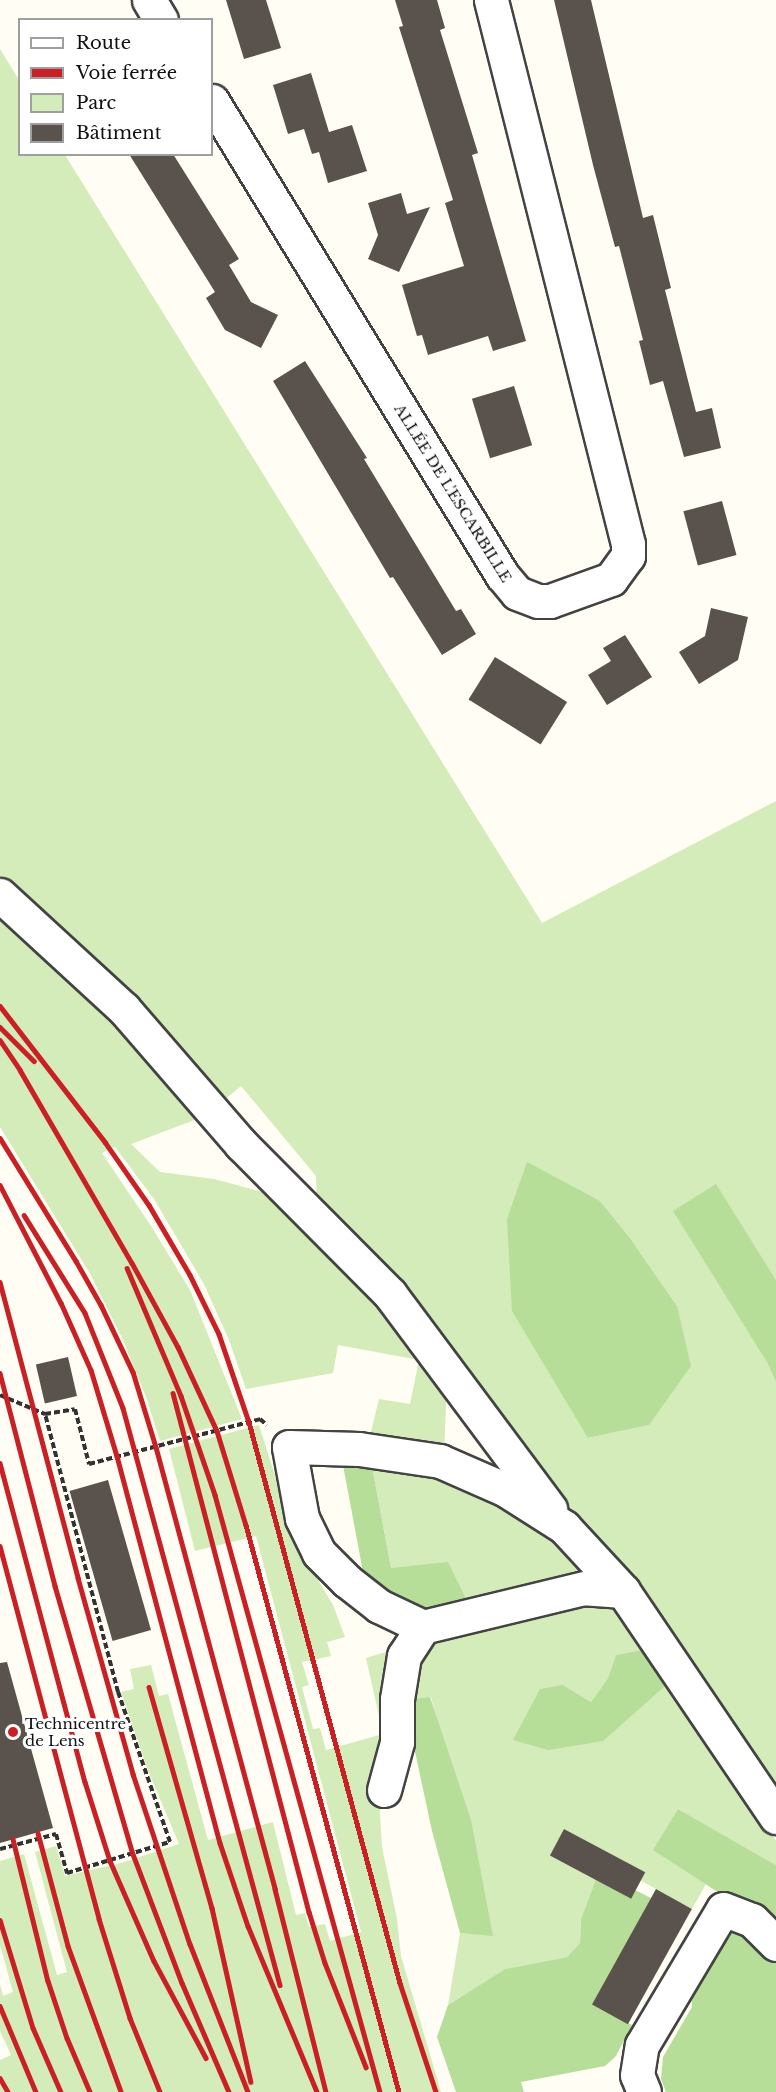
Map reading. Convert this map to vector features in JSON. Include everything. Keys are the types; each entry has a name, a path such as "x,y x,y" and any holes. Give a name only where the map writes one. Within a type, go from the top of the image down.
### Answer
{"street":[{"path":"149,0 160,18"},
{"name":"ALLÉE DE L'ESCARBILLE","path":"213,102 502,575 516,593 538,601 550,601 610,579 628,556 628,544 491,0"},
{"path":"0,895 124,1009 241,1144 390,1294 564,1527 623,1590 776,1817"},
{"path":"564,1527 506,1490 440,1461 359,1449 289,1447 302,1518 319,1553 346,1581 379,1606 423,1627 584,1588 623,1590"},
{"path":"384,1790 397,1742 397,1699 404,1656 423,1627"},
{"path":"644,2092 638,2075 642,2045 723,1909 753,1920 776,1944"}],"path":[{"path":"0,1395 45,1414 75,1409 89,1464 261,1419 289,1447"},
{"path":"0,1849 56,1834 67,1873 170,1842 118,1692 45,1414"}],"green space":[{"path":"0,49 18,78 18,156 66,156 542,923 776,801 776,1280 716,1185 767,1362 776,1382 776,1800 317,1208 316,1176 241,1086 205,1116 131,1144 160,1172 214,1179 285,1198 447,1379 444,1457 369,1440 379,1399 410,1404 419,1360 338,1345 333,1373 246,1389 229,1340 204,1284 154,1199 115,1147 102,1153 190,1290 242,1419 160,1441 146,1397 123,1340 89,1272 0,1127","holes":["600,1201 630,1238 677,1306 649,1425 588,1438"]},
{"path":"527,1162 600,1201 630,1238 677,1306 691,1366 649,1425 588,1438 512,1311 507,1219"},
{"path":"716,1184 776,1280 776,1382 767,1362 673,1211"},
{"path":"259,1425 297,1545 333,1605 345,1637 327,1642 331,1656 302,1662 309,1685 302,1687 313,1729 320,1728 326,1750 383,1734 366,1658 399,1648 379,1799 382,1847 397,1919 401,1956 441,2092 0,2092 0,2060 11,2055 0,2031 0,1984 3,1996 13,1992 0,1945 0,1861 24,1854 57,1975 67,1972 35,1852 56,1846 65,1876 121,1863 179,1844 149,1773 121,1692 134,1689 130,1669 151,1665 159,1696 168,1694 208,1840 273,1822 296,1915 305,1913 309,1927 325,1924 330,1941 361,1932 256,1536 195,1551 169,1449"},
{"path":"371,1461 433,1472 552,1531 590,1575 470,1607 391,1568"},
{"path":"371,1461 391,1568 448,1562 470,1607 424,1613 366,1588 343,1465"},
{"path":"595,1599 616,1608 651,1648 616,1655 608,1678 591,1702 563,1685 513,1740 673,1679 776,1841 776,1865 678,1809 654,1850 706,1884 692,1909 640,1880 644,1872 564,1829 550,1855 596,1879 581,1919 580,1943 567,1957 505,1969 448,2005 460,1933 492,1935 431,1697 404,1700 415,1667 432,1645 451,1630"},
{"path":"651,1648 673,1679 603,1741 548,1750 513,1740 540,1689 563,1685 591,1702 608,1678 616,1655"},
{"path":"430,1697 471,1820 493,1936 460,1933 432,1831 404,1700"},
{"path":"678,1809 776,1865 776,1938 747,1911 653,1850"},
{"path":"596,1879 630,1898 635,1890 651,1898 594,2005 632,2025 616,2056 605,2066 521,2082 524,2092 456,2092 437,2037 448,2005 505,1969 567,1957 580,1943 581,1919"},
{"path":"725,1922 776,1955 776,2092 666,2092 661,2079 663,2057 692,2007 691,1987"}],"building":[{"path":"226,0 266,0 281,48 244,59"},
{"path":"395,0 437,0 445,28 440,30 478,153 472,155 526,341 493,351 488,336 428,355 422,335 417,336 402,285 464,266 445,203 453,200 399,27 403,26"},
{"path":"554,0 591,0 643,218 653,215 671,288 665,290 696,412 712,408 721,448 684,457 663,381 650,385 639,341 643,340 619,246 615,247 593,165"},
{"path":"311,73 329,132 352,125 367,171 328,183 319,152 312,154 304,129 288,134 273,85"},
{"path":"130,156 174,156 239,259 229,265 251,302 278,315 261,348 225,330 206,298 215,292"},
{"path":"401,193 407,214 430,207 399,272 368,259 378,235 368,203"},
{"path":"305,361 367,458 364,459 456,611 461,609 476,634 442,655 393,577 390,578 273,381"},
{"path":"514,386 532,445 490,458 472,399"},
{"path":"722,501 736,555 698,565 683,511"},
{"path":"711,608 748,617 738,660 699,684 679,652 705,636"},
{"path":"625,635 652,677 607,705 588,675 611,661 603,648"},
{"path":"495,657 567,702 541,744 469,699"},
{"path":"68,1357 77,1396 45,1403 36,1364"},
{"path":"108,1480 151,1630 113,1641 70,1491"},
{"name":"Technicentre de Lens","path":"7,1662 53,1828 0,1843 0,1663"},
{"path":"564,1829 645,1872 631,1899 550,1855"},
{"path":"656,1889 692,1909 628,2024 592,2004"}],"railway":[{"path":"0,1006 105,1142 149,1205 190,1275 219,1334 249,1422 400,1983 436,2092"},
{"path":"0,1027 34,1061"},
{"path":"0,1040 20,1070 132,1263 178,1347 217,1431 246,1525 399,2092"},
{"path":"0,1138 76,1261 101,1305 133,1372 156,1447 275,1889 326,2092"},
{"path":"0,1185 61,1303 91,1370 117,1456 220,1843 248,1926 317,2092"},
{"path":"24,1215 85,1313 123,1408 280,1985"},
{"path":"127,1268 181,1396 215,1495 380,2092"},
{"path":"0,1282 78,1578 133,1774 190,1944 248,2092"},
{"path":"0,1373 55,1586 133,1854 182,1983 229,2092"},
{"path":"173,1393 309,1912 325,1963 366,2067"},
{"path":"0,1463 85,1782 110,1861 154,1961 206,2058"},
{"path":"0,1546 99,1919 130,2018 160,2092"},
{"path":"149,1687 212,1908 251,2082"},
{"path":"38,1833 68,1946 121,2092"},
{"path":"13,1839 48,1981 67,2038 90,2092"},
{"path":"0,1920 33,2028 61,2092"},
{"path":"0,2006 36,2092"},
{"path":"0,2078 8,2092"}],"place":[{"name":"Technicentre de Lens","path":"13,1732"}]}
